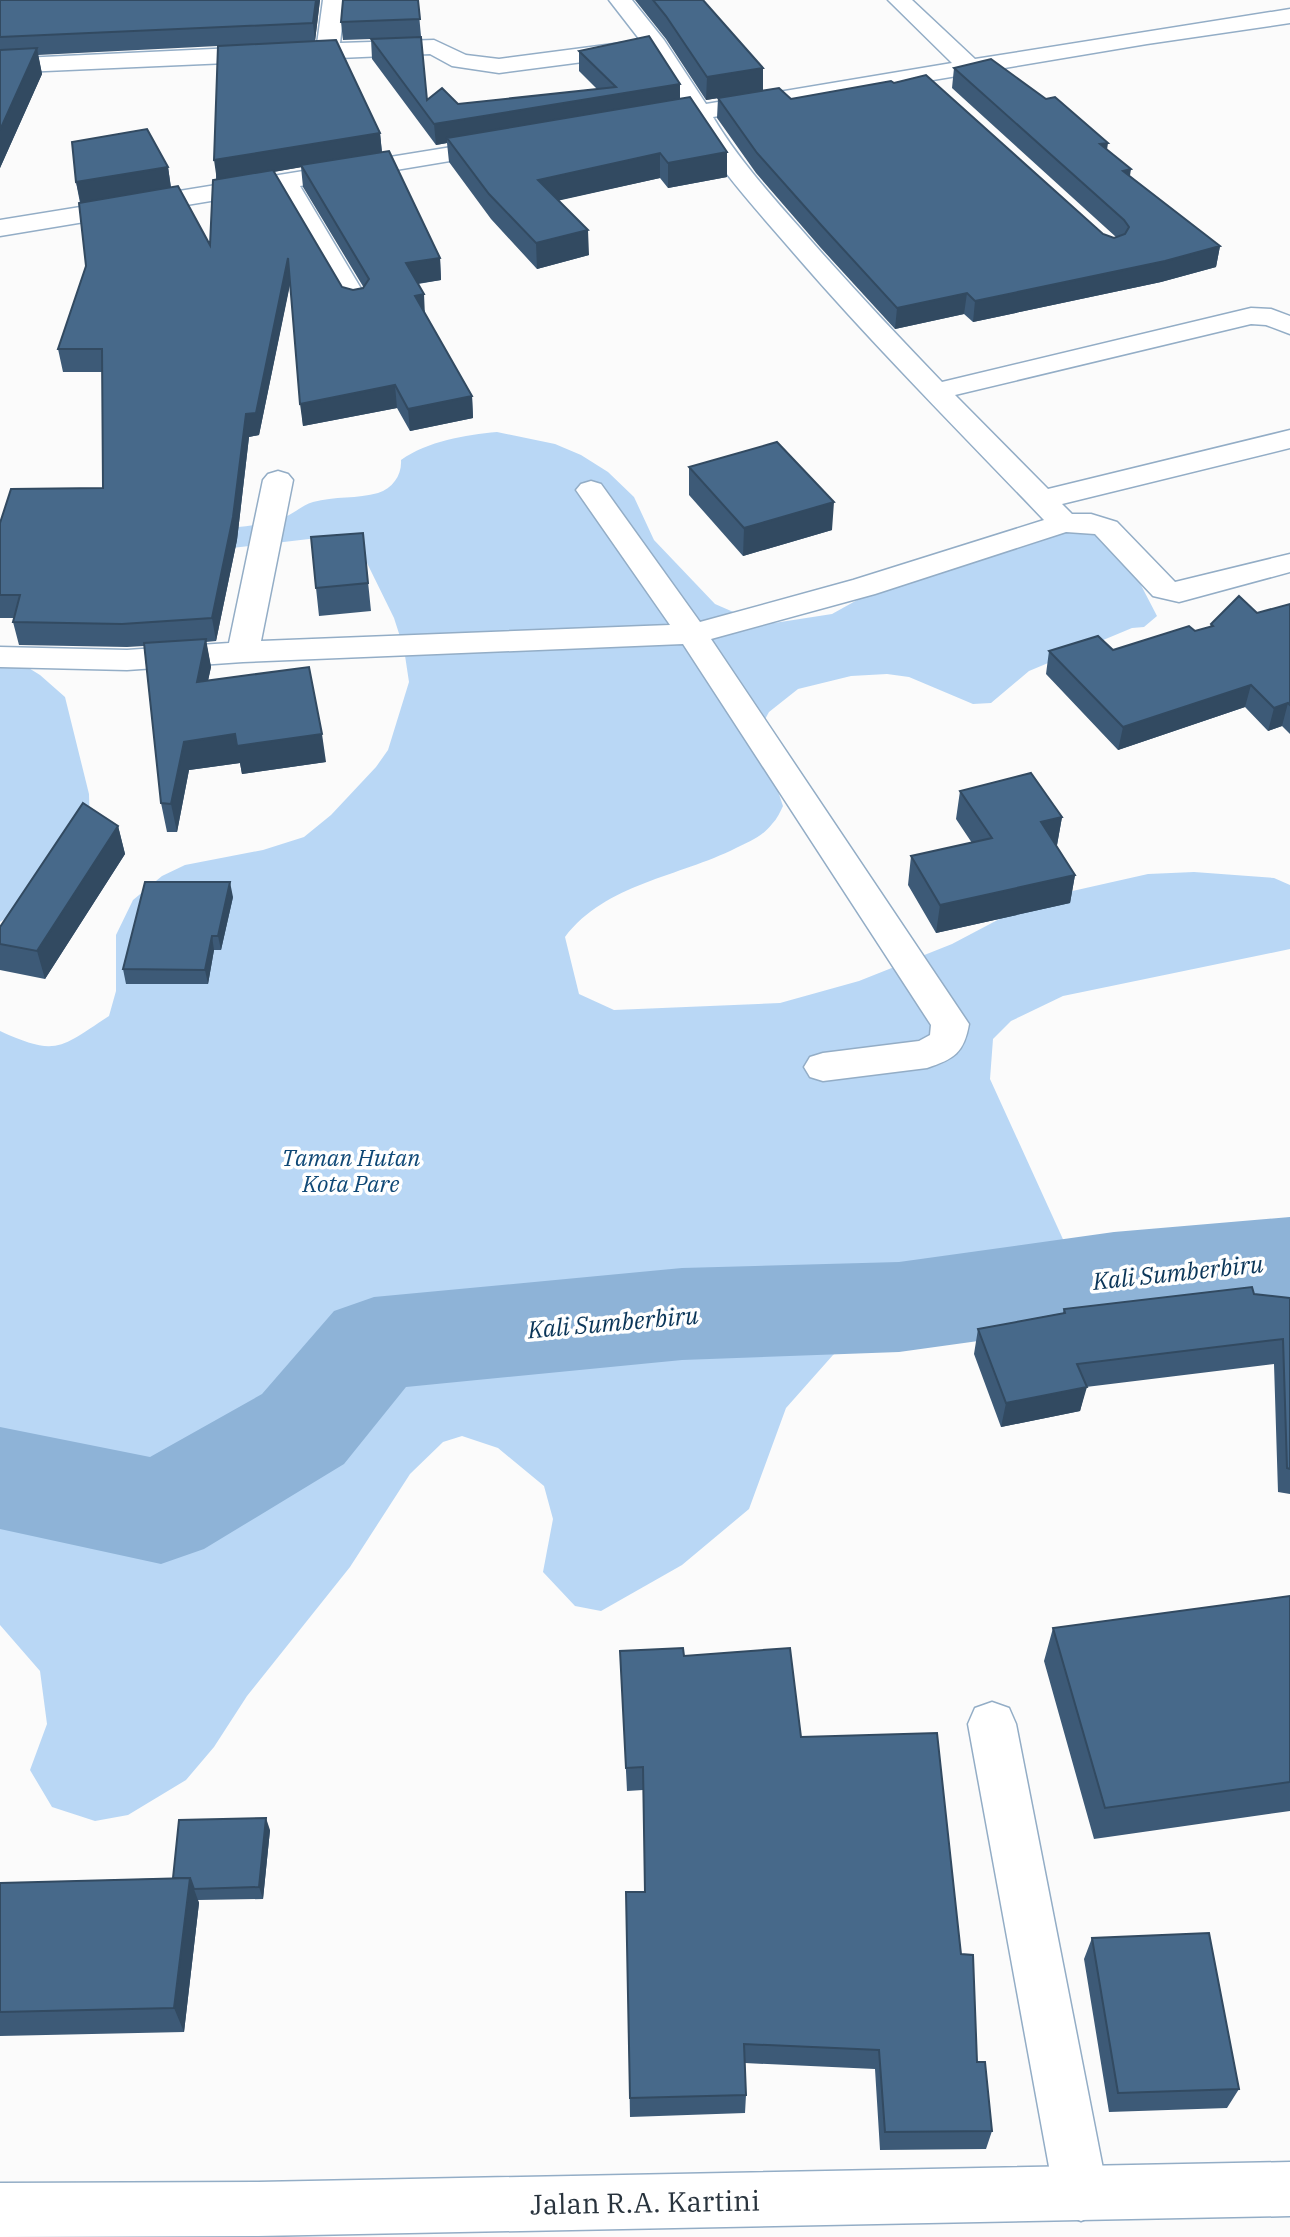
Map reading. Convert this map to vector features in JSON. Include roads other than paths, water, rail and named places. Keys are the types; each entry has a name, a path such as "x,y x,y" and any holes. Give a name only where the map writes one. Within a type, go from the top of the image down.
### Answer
{"street":[{"path":"328,50 334,0"},
{"path":"620,0 656,45 700,112 715,141 747,183 858,311 1044,499 1064,523"},
{"path":"899,0 969,66"},
{"path":"633,123 919,74 1290,16"},
{"path":"0,66 434,47 460,61 499,66 656,45"},
{"path":"919,74 939,93"},
{"path":"0,228 526,141"},
{"path":"285,182 356,302"},
{"path":"938,391 1251,316 1271,317 1290,326"},
{"path":"1044,499 1290,439"},
{"path":"243,652 278,480"},
{"path":"591,490 692,634 950,1024 947,1042 927,1054 823,1067"},
{"path":"0,657 127,660 243,652 692,634 864,587 1064,523 1091,523 1106,528 1164,589 1171,593 1290,563"},
{"path":"992,1724 1081,2194"},
{"name":"Jalan R.A. Kartini","path":"0,2210 258,2209 1290,2189"}],"waterway":[{"name":"Kali Sumberbiru","path":"0,1478 161,1512 303,1429 374,1344 682,1314 899,1307 1114,1277 1290,1261"}],"park label":[{"name":"Taman Hutan Kota Pare","path":"351,1170"}]}
